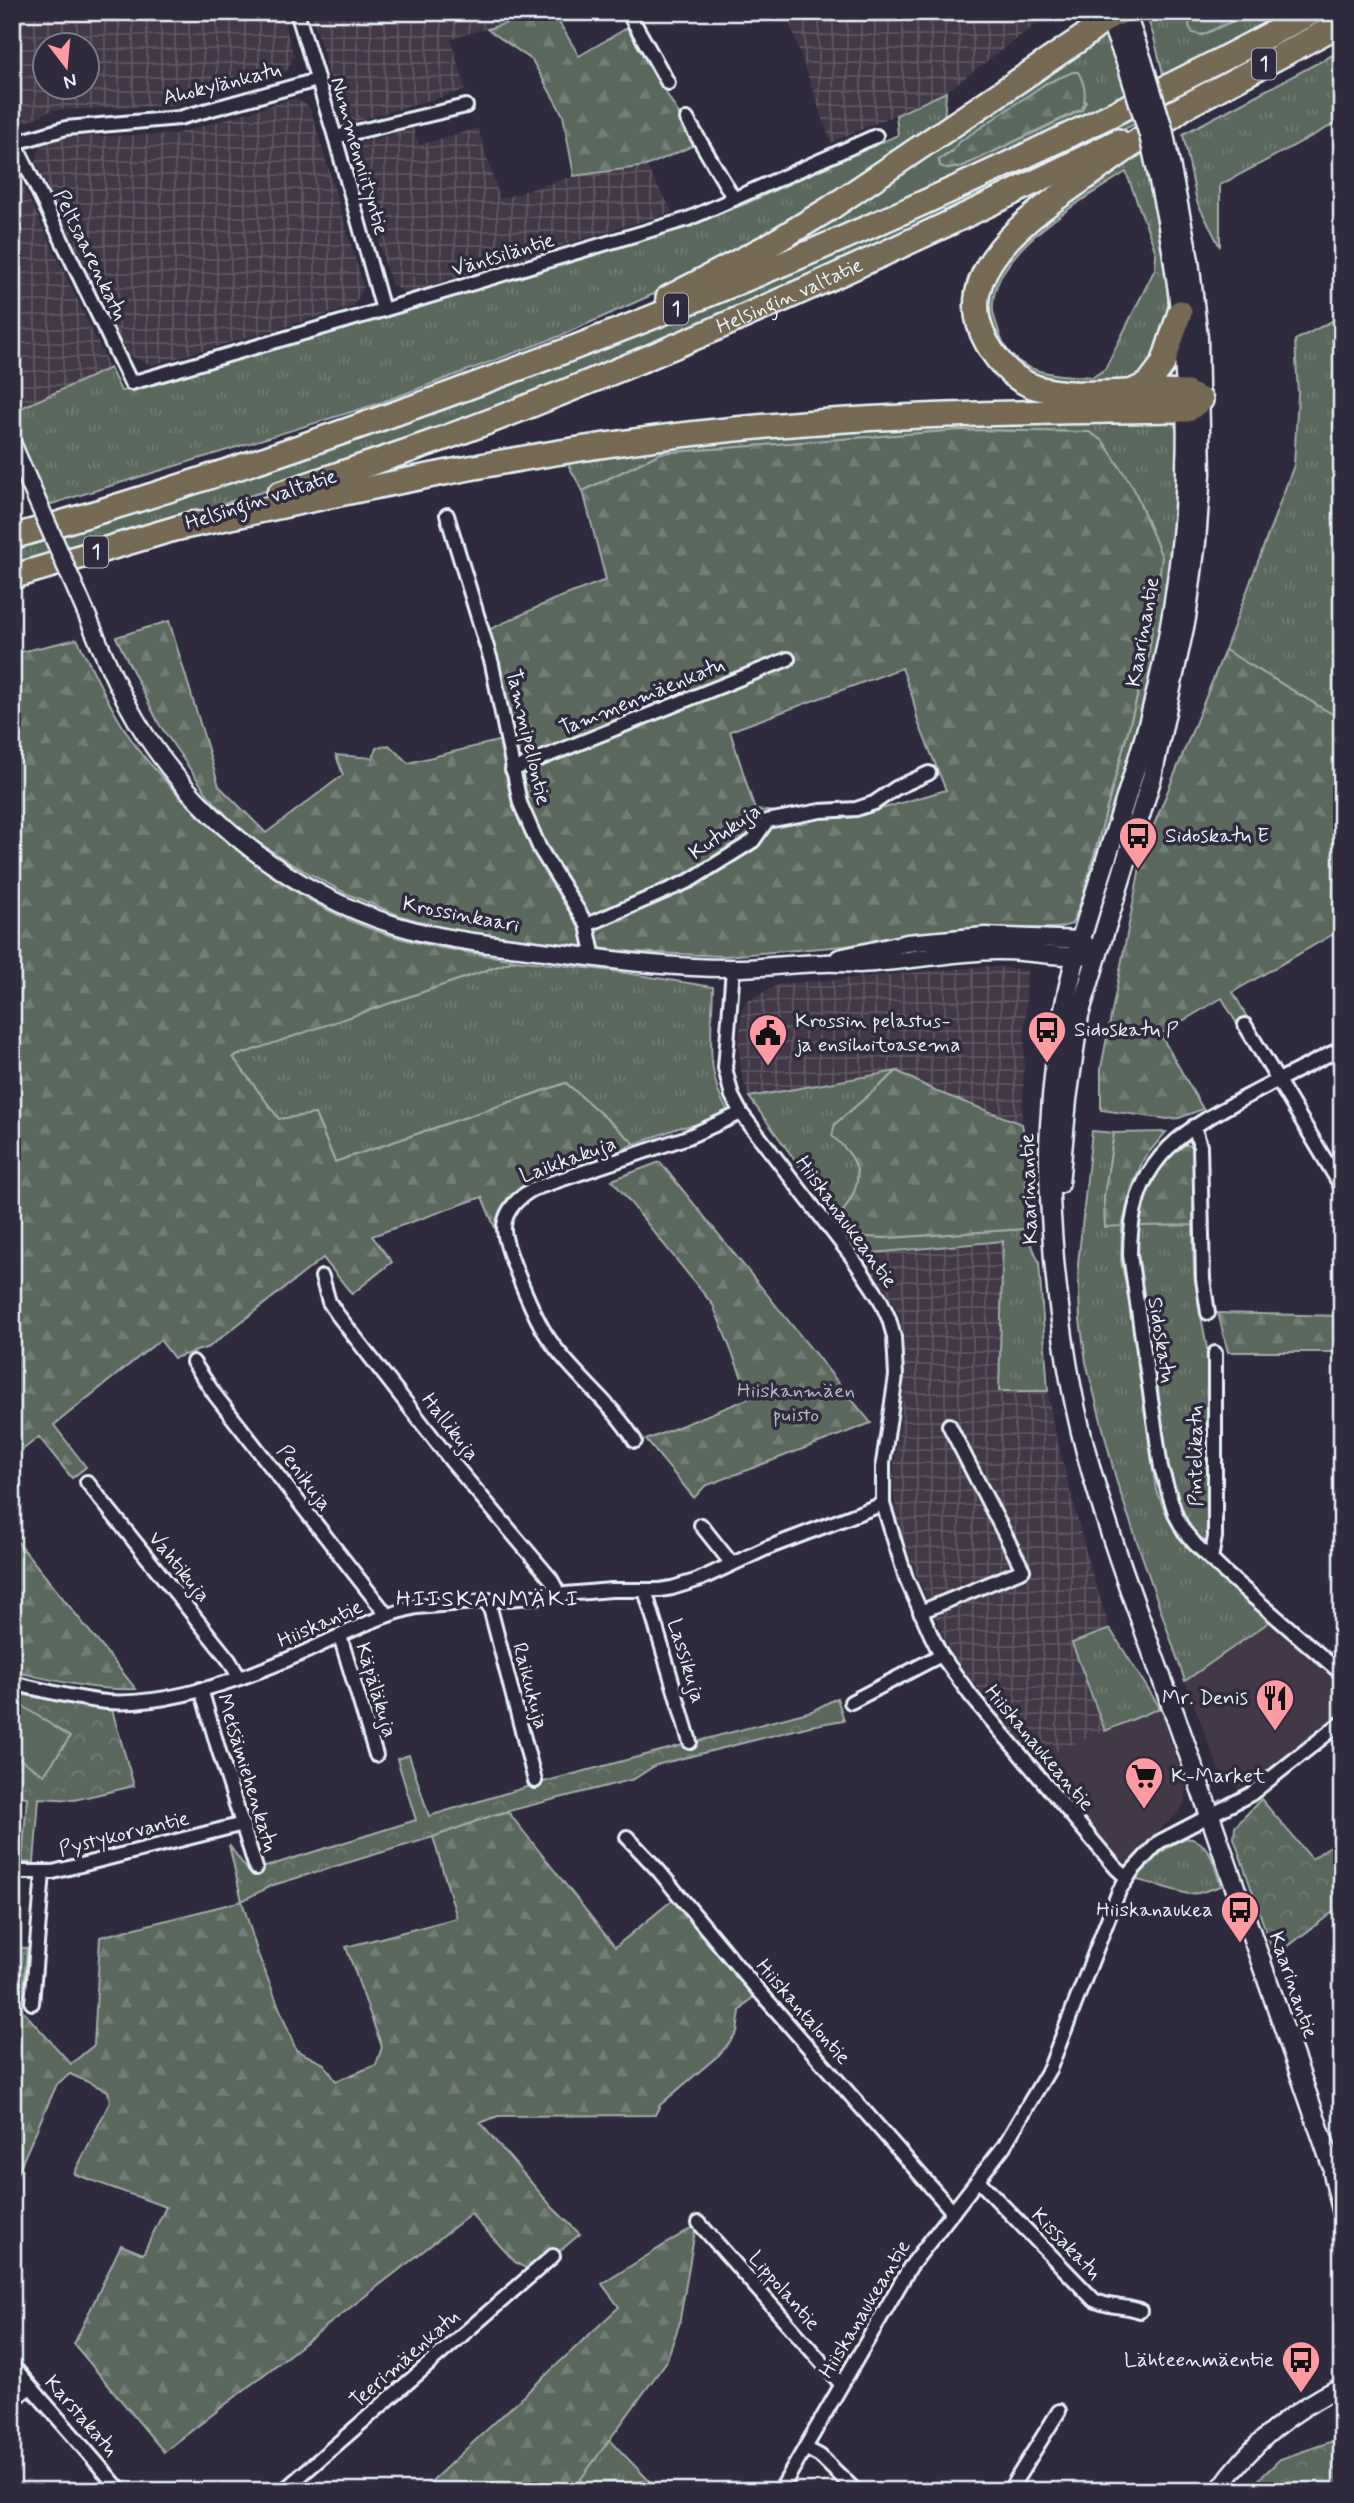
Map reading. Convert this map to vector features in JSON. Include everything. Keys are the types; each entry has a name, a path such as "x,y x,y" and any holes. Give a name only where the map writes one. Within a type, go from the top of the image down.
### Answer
{"highway":[{"name":"Helsingin valtatie","path":"12,537 194,483 573,349 726,289 925,204 1168,87 1312,12"},
{"path":"573,349 768,246 829,209 1115,14"},
{"name":"Helsingin valtatie","path":"12,576 179,528 382,460 517,411 701,336 936,230 1186,106 1342,23"},
{"path":"1186,106 1034,214 999,248 985,272 978,299 980,326 992,353 1013,376 1025,383 1073,393 1131,392 1192,401"},
{"path":"1131,392 1148,384 1163,364 1180,312"},
{"path":"179,528 438,473 614,444 708,432 879,417 1192,401"}],"main road":[{"name":"Kaarinantie","path":"1115,14 1135,63 1149,135 1165,173 1189,260 1198,338 1182,541 1163,667 1135,771 1076,958 1056,1056 1050,1118 1049,1195 1054,1257 1066,1364 1086,1454 1111,1537 1331,2163 1342,2210"},
{"name":"Kaarinantie","path":"1054,1257 1057,1197 1079,1015 1152,777 1186,618 1196,541 1201,474 1165,173"},
{"name":"Kaarinantie","path":"1331,2163 1342,2184"}],"street":[{"name":"Nummenniityntie","path":"296,12 335,138 383,310"},
{"path":"632,13 668,83"},
{"name":"Ahokylänkatu","path":"14,144 66,128 178,118 317,80"},
{"path":"335,138 466,106"},
{"path":"687,119 734,199"},
{"name":"Väntsiläntie","path":"131,383 688,219 876,136"},
{"name":"Peltsaarenkatu","path":"14,144 131,383"},
{"name":"Krossinkaari","path":"12,443 121,690 151,744 192,794 234,835 286,873 328,897 415,931 632,963 733,969 823,962 860,964 1013,950 1076,958 1097,954"},
{"name":"Tammipellontie","path":"447,515 492,664 520,803 529,827 552,870 587,925 594,957"},
{"name":"Tammenmäenkatu","path":"512,770 788,659"},
{"name":"Kutukuja","path":"587,925 689,881 753,841 767,821 820,811 856,809 874,803 896,788 929,773"},
{"name":"Krossinkaari","path":"823,962 907,943 959,938 985,936 1081,940"},
{"path":"1081,940 1097,954"},
{"name":"Hiiskanaukeantie","path":"733,969 724,1068 732,1096 741,1113 852,1258 889,1318 894,1337 896,1376 883,1463 883,1504 906,1578 920,1612 942,1655 971,1696 1021,1758 1116,1868 1128,1878 1119,1891"},
{"path":"1245,1025 1342,1188"},
{"name":"Sidoskatu","path":"1342,1048 1194,1126 1176,1139 1165,1150 1146,1179 1133,1215 1130,1255 1165,1484 1184,1531 1223,1571 1342,1674"},
{"name":"Laikkakuja","path":"635,1441 620,1419 544,1332 506,1243 505,1220 518,1199 533,1189 677,1141 741,1113"},
{"path":"1194,1126 1200,1146 1203,1279 1208,1313"},
{"name":"Hallikuja","path":"322,1277 329,1302 337,1314 452,1462 551,1579 559,1594"},
{"name":"Pintelikatu","path":"1211,1559 1215,1537 1215,1353"},
{"name":"Penikuja","path":"193,1362 215,1395 387,1615"},
{"path":"920,1612 1023,1570 949,1425"},
{"name":"Vahtikuja","path":"87,1482 229,1660 239,1677"},
{"name":"Hiiskantie","path":"12,1683 107,1702 144,1701 201,1689 239,1677 296,1656 387,1615 417,1607 559,1594 660,1590 685,1584 883,1504"},
{"path":"701,1525 732,1564"},
{"name":"Lassikuja","path":"645,1590 690,1742"},
{"name":"Raikukuja","path":"488,1600 535,1781"},
{"name":"Käpäläkuja","path":"340,1636 376,1755"},
{"path":"851,1702 942,1655"},
{"name":"Metsämiehenkatu","path":"201,1689 256,1868"},
{"name":"Hiiskanaukeantie","path":"780,2491 910,2267 1004,2146 1050,2068 1119,1891 1132,1871 1159,1842 1251,1794 1342,1722"},
{"name":"Pystykorvantie","path":"12,1872 43,1873 243,1824"},
{"name":"Hiiskantalontie","path":"627,1837 953,2212"},
{"path":"32,2003 43,1873"},
{"name":"Kissakatu","path":"978,2180 1094,2300 1107,2307 1128,2306 1140,2311"},
{"name":"Lippolantie","path":"699,2223 841,2384"},
{"name":"Teerimäenkatu","path":"283,2491 553,2256"},
{"name":"Karstakatu","path":"12,2365 121,2491"},
{"path":"1218,2491 1236,2466 1265,2435 1290,2414 1342,2386"},
{"path":"12,2400 30,2387"},
{"path":"1009,2491 1059,2411"},
{"path":"805,2448 820,2456 856,2491"}],"shaded area":[{"path":"12,12 278,12 282,15 294,56 286,72 171,106 53,110 12,128"},
{"path":"311,12 543,12 451,39 466,90 354,122 341,115"},
{"path":"786,12 875,12 906,24 911,12 1052,12 946,92 831,143"},
{"path":"294,98 310,107 364,288 353,307 152,365 128,355 35,162 41,145 59,137 176,134"},
{"path":"413,128 419,145 478,128 500,199 574,176 646,166 673,212 405,293 391,284 353,157 361,143"},
{"path":"12,170 16,171 110,368 26,406 12,379"},
{"path":"990,966 1027,970 1022,1124 935,1091 897,1071 749,1097 742,1076 738,1042 743,1007 747,1001 780,984"},
{"path":"1003,1241 999,1391 1048,1391 1053,1424 1089,1564 1110,1629 1072,1643 1105,1731 1032,1761 951,1652 916,1574 897,1519 892,1479 904,1393 904,1334 890,1296 862,1254"},
{"path":"1272,1620 1342,1678 1342,1716 1239,1789 1221,1776 1185,1681"},
{"path":"1160,1708 1186,1786 1186,1801 1177,1815 1156,1833 1133,1862 1122,1861 1032,1761"}],"green space":[{"path":"543,12 553,12 579,56 627,28 697,144 646,166 574,176 563,115 532,60 487,29"},
{"path":"1145,12 1195,12 1190,17 1202,35 1252,12 1288,12 1164,78"},
{"path":"1195,12 1252,12 1202,35 1193,33 1189,26 1190,17"},
{"path":"1105,32 1127,96 945,183 731,275","holes":["1045,84 1086,101 1082,110 963,166 939,160"]},
{"path":"1342,50 1342,120 1220,185 1220,247 1197,202 1183,134"},
{"path":"1078,72 1084,86 1082,109 963,166 949,169 940,166 939,160 952,152 958,143 1045,84"},
{"path":"946,92 944,123 743,254 560,336 377,404 48,505 12,429 12,412 110,368 121,391 136,389 670,232 745,204 898,135 896,115"},
{"path":"1133,117 1135,124 825,272 543,392 285,485 12,568 12,546 947,202"},
{"path":"1143,152 1156,192 1168,298 1167,324 1152,369 1117,387 1039,380 997,352 985,300 1003,257 1074,192","holes":["1126,172 1156,254 1155,269 1105,369 1093,377 1050,373 1024,365 1005,346 993,311 996,289 1006,268 1022,248 1064,212"]},
{"path":"1342,316 1342,720 1225,650 1294,465 1298,394 1295,340"},
{"path":"1164,419 1173,423 1177,429 1179,449 1172,563 1157,658 1090,897 1083,896 1149,654 1089,432 961,430 661,453 583,491 566,461 842,427"},
{"path":"961,430 1089,432 1103,441 1134,489 1162,557 1149,653 1083,896 1072,924 1058,928 963,928 845,946 725,956 633,952 451,930 401,916 345,893 293,865 241,831 208,795 159,724 116,637 169,621 219,786 266,833 343,775 336,755 373,758 376,748 389,745 408,763 506,739 482,633 553,600 606,580 583,491 661,453","holes":["902,668 918,722 946,790 850,818 755,810 730,731"]},
{"path":"77,639 115,713 142,754 189,806 273,877 334,913 384,934 440,948 516,960 233,1057 279,1119 315,1114 335,1162 566,1083 635,1144 592,1163 533,1182 515,1192 506,1201 495,1228 482,1197 372,1236 392,1262 352,1294 323,1258 209,1347 174,1358 160,1340 54,1425 86,1467 72,1478 39,1437 12,1458 12,654"},
{"path":"1225,650 1342,720 1342,929 1233,992 1248,1019 1237,1024 1222,998 1160,1034 1203,1109 1179,1118 1167,1119 1101,1110 1101,1068 1143,852"},
{"path":"516,960 613,971 713,987 713,1068 721,1098 729,1113 715,1121 678,1128 635,1144 566,1083 335,1162 315,1114 279,1119 232,1057"},
{"path":"897,1071 835,1124 833,1136 852,1156 858,1175 853,1195 838,1219 749,1097"},
{"path":"897,1071 935,1091 1022,1124 1027,1151 1025,1229 886,1238 850,1236 838,1219 853,1195 858,1175 851,1156 832,1136 835,1124"},
{"path":"1092,1131 1114,1133 1104,1197 1105,1226 1122,1226 1121,1261 1130,1305 1156,1490 1170,1522 1187,1546 1272,1620 1185,1681 1117,1483 1086,1362 1080,1320 1078,1264"},
{"path":"1166,1132 1144,1158 1132,1187 1122,1226 1105,1227 1104,1197 1114,1133"},
{"path":"1184,1144 1194,1147 1193,1225 1136,1226 1151,1179 1165,1159"},
{"name":"Hiiskanmäen puisto","path":"660,1162 871,1423 705,1486 694,1498 646,1440 750,1398 713,1305 612,1180"},
{"path":"1193,1225 1194,1275 1207,1349 1209,1384 1207,1542 1188,1524 1169,1476 1142,1292 1136,1226"},
{"path":"1025,1229 1039,1262 1048,1391 999,1391 1003,1241 862,1254 850,1236 886,1238"},
{"path":"1218,1313 1342,1316 1342,1352 1228,1352"},
{"path":"12,1535 136,1689 89,1687 12,1671"},
{"path":"1110,1629 1160,1708 1105,1731 1072,1643"},
{"path":"12,1693 112,1710 134,1786 74,1800 39,1798 34,1863 22,1862 27,1797 12,1795"},
{"path":"837,1698 844,1720 656,1765 634,1779 493,1815 433,1837 270,1886 242,1901 229,1845 249,1872 416,1820 397,1759 409,1755 429,1816 547,1781 812,1711"},
{"path":"12,1699 70,1737 44,1775 12,1754"},
{"path":"1261,1799 1312,1859 1342,1837 1342,1905 1287,1947 1273,1952 1234,1838 1235,1827"},
{"path":"509,1813 615,1947 675,1898 754,1996 740,2011 737,2032 721,2053 660,2105 655,2115 498,2116 480,2123 553,2208 580,2234 534,2273 515,2262 471,2214 164,2452 74,2344 121,2245 143,2254 166,2207 74,2174 110,2102 108,2091 70,2074 57,2084 12,2185 12,1947 27,1948 22,2010 71,2064 94,2045 100,1937 242,1901 258,1954 296,2050 324,2064 336,2081 376,2065 382,2047 346,1947 457,1918 433,1837 493,1815"},
{"path":"1186,1838 1201,1843 1206,1849 1221,1886 1188,1894 1138,1880 1138,1876 1159,1854"},
{"path":"696,2225 679,2325 666,2362 572,2491 421,2491 619,2307 602,2284"},
{"path":"608,2438 659,2491 572,2491"},
{"path":"1342,2438 1342,2491 1247,2491 1280,2459"}],"place":[{"name":"Sidoskatu E","path":"1138,870"},
{"name":"Sidoskatu P","path":"1047,1064"},
{"name":"Krossin pelastus- ja ensihoitoasema","path":"768,1067"},
{"name":"Mr. Denis","path":"1275,1732"},
{"name":"K-Market","path":"1144,1810"},
{"name":"Hiiskanaukea","path":"1240,1944"},
{"name":"Lähteenmäentie","path":"1301,2394"}],"district":[{"name":"HIISKANMÄKI","path":"488,1600"}]}
